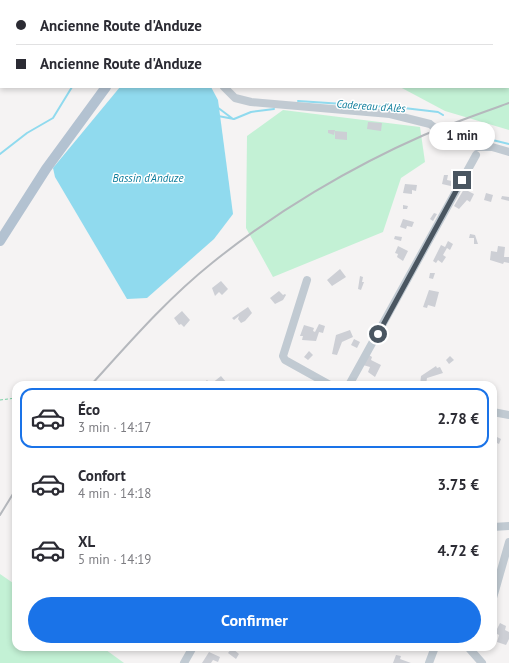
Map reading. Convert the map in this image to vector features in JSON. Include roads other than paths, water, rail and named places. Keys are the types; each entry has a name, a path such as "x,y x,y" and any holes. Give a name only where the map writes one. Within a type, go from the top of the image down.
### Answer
{"main road":[{"path":"0,241 46,169 105,88"}],"street":[{"path":"225,88 234,98 251,102 390,114 430,124 446,143 475,152 492,147 509,152"},
{"path":"350,381 414,270 475,152"},
{"path":"307,280 284,356 285,360 323,381"},
{"path":"497,413 509,415"},
{"path":"497,527 509,526"},
{"path":"497,584 509,542"},
{"path":"184,663 191,651"},
{"path":"429,663 434,651"},
{"path":"472,651 482,663"},
{"path":"477,655 478,651"}],"water":[{"name":"Bassin d'Anduze","path":"119,88 212,88 218,100 233,214 214,239 147,298 127,299 55,177 53,168"}],"waterway":[{"name":"Cadereau d'Alès","path":"0,154 27,133 53,118 71,88"},
{"name":"Cadereau d'Alès","path":"298,101 404,108 438,112 443,115"},
{"name":"Cadereau d'Alès","path":"217,107 233,119"},
{"name":"Cadereau d'Alès","path":"218,116 234,119 251,112 274,109"},
{"name":"Cadereau d'Alès","path":"468,134 509,144"}],"railway":[{"path":"95,381 179,291 212,263 261,226 314,192 369,161 445,126 509,103"},
{"path":"0,515 12,496"}]}
